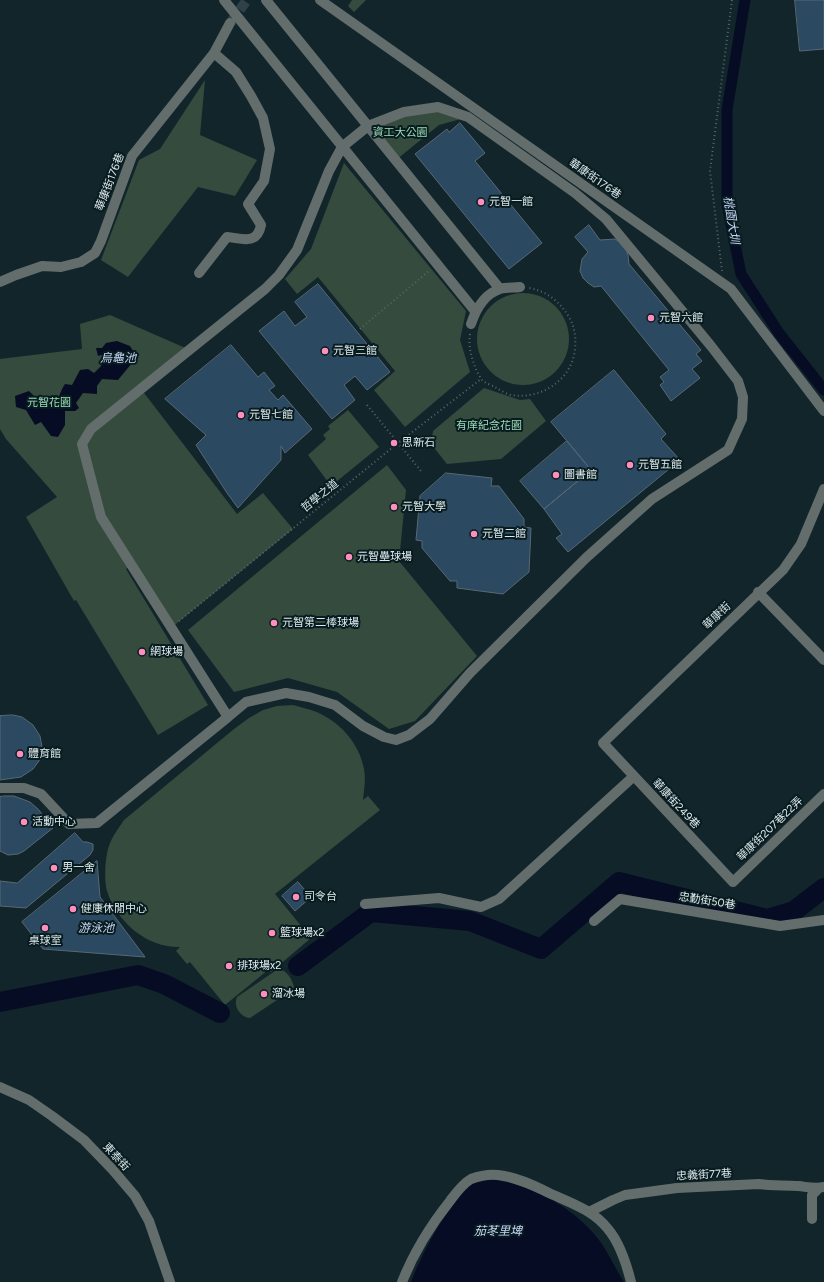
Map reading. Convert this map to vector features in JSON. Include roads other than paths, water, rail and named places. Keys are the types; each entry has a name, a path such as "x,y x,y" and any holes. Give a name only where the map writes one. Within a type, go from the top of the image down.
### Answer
{"street":[{"path":"224,0 475,311"},
{"path":"266,0 500,289"},
{"name":"華康街176巷","path":"320,0 731,289 824,411"},
{"name":"華康街176巷","path":"0,282 42,266 61,268 81,262 95,253 101,241 132,156 214,53 230,23"},
{"path":"199,273 227,237 244,240 253,238 260,232 261,225 248,204 264,180 270,149 263,118 251,96 236,72 214,53"},
{"path":"0,788 24,788 41,794 69,824 98,823 228,717 246,702 286,693 309,697 335,705 363,726 384,737 396,740 409,735 430,719 470,673 593,552 652,499 728,450 742,419 743,397 738,381 711,346 606,220 575,193 468,117 438,107 404,112 368,126 342,147 328,172 297,250 266,289 91,429 82,444 101,517 228,717"},
{"path":"471,324 475,311 485,298 500,289 520,287"},
{"name":"華康街","path":"603,743 758,592 783,570 801,544 824,489"},
{"path":"758,592 824,660"},
{"name":"華康街249巷","path":"603,743 733,882"},
{"path":"365,904 438,898 481,907 493,902 499,899 634,776"},
{"name":"華康街207巷22弄","path":"733,882 824,794"},
{"name":"忠勤街50巷","path":"594,921 620,899 780,926 824,920"},
{"name":"東泰街","path":"0,1087 29,1100 52,1116 84,1140 112,1169 135,1196 149,1222 170,1282"},
{"path":"402,1282 409,1265 429,1228 460,1188 470,1180 481,1176 497,1175 535,1185 599,1218 610,1230 621,1252 631,1282"},
{"name":"忠義街77巷","path":"589,1212 625,1195 663,1189 760,1184 821,1188"},
{"path":"812,1219 812,1195 821,1188"}],"water":[{"name":"烏龜池","path":"117,341 130,346 137,357 118,380 102,379 97,386 97,394 83,393 76,403 79,408 75,411 65,411 65,425 58,437 51,436 41,422 35,425 26,410 16,407 15,396 29,391 36,398 53,405 65,384 72,385 80,370 88,369 94,373 101,366 104,354 98,356 96,348 102,348 106,343"},
{"name":"茄苳里埤","path":"489,1179 520,1186 564,1207 577,1217 599,1240 624,1282 411,1282 437,1228 455,1202 474,1183"}],"waterway":[{"name":"桃園大圳","path":"745,0 727,110 727,204 741,274 779,333 824,390"},
{"path":"298,966 371,912 470,921 541,949 619,882 767,919 794,911 824,888"},
{"path":"0,1002 138,975 164,984 220,1013"}],"tunnel":[{"path":"231,22 247,0"}],"place":[{"name":"元智一館","path":"481,202"},
{"name":"元智六館","path":"651,318"},
{"name":"元智三館","path":"325,351"},
{"name":"元智七館","path":"241,415"},
{"name":"思新石","path":"394,443"},
{"name":"元智五館","path":"630,465"},
{"name":"圖書館","path":"556,475"},
{"name":"元智大學","path":"394,507"},
{"name":"元智二館","path":"474,534"},
{"name":"元智壘球場","path":"349,557"},
{"name":"元智第二棒球場","path":"274,623"},
{"name":"網球場","path":"142,652"},
{"name":"體育館","path":"20,754"},
{"name":"活動中心","path":"24,822"},
{"name":"男一舍","path":"54,868"},
{"name":"司令台","path":"296,897"},
{"name":"健康休閒中心","path":"73,909"},
{"name":"桌球室","path":"45,928"},
{"name":"籃球場x2","path":"272,933"},
{"name":"排球場x2","path":"229,966"},
{"name":"溜冰場","path":"264,994"}],"park label":[{"name":"資工大公園","path":"400,133"},
{"name":"元智花園","path":"49,403"},
{"name":"有庠紀念花園","path":"489,426"}],"water label":[{"name":"游泳池","path":"96,928"}]}
